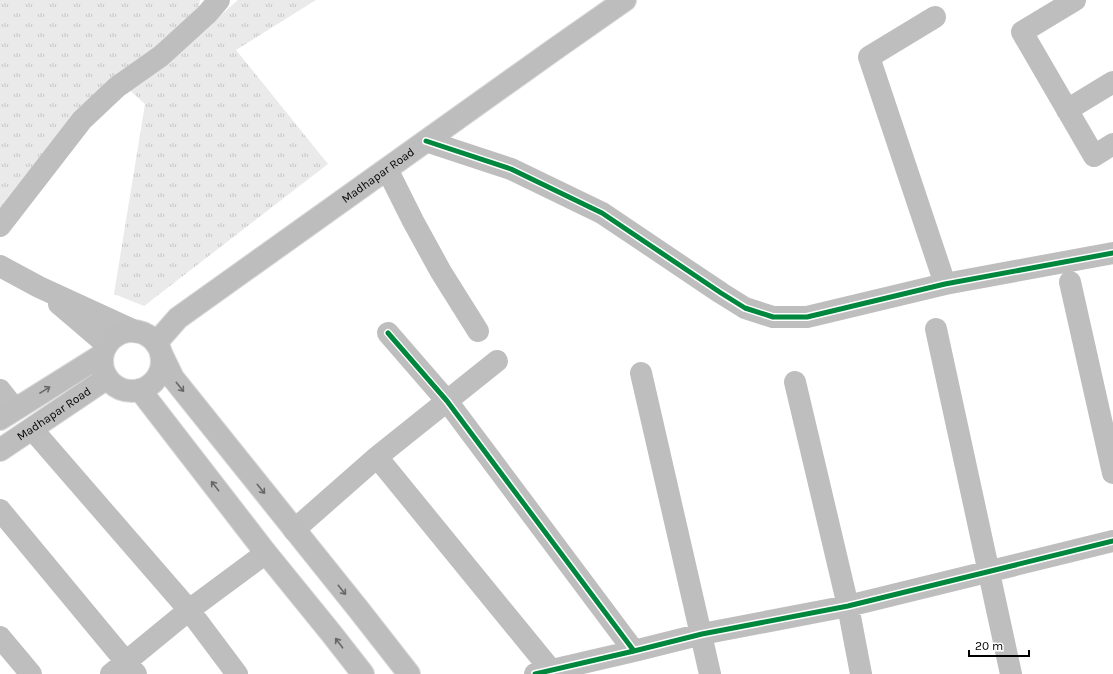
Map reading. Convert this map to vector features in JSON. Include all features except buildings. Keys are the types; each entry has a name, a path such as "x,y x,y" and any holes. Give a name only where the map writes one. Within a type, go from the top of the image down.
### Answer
{"main road":[{"name":"Madhapar Road","path":"150,341 178,318 426,140 625,0"},
{"path":"150,341 162,364 159,375 151,385 140,390 128,391 116,386 107,378 103,367 104,350 114,337 125,332 150,341 173,378 409,674"},
{"name":"Madhapar Road","path":"8,414 104,350"},
{"name":"Madhapar Road","path":"0,450 107,378"},
{"path":"140,390 266,553 331,632 363,674"}],"street":[{"path":"0,226 82,120 117,87 161,56 207,14 219,0"},
{"path":"1075,0 1022,32 1094,156 1113,144"},
{"path":"935,17 869,57 945,284"},
{"path":"1067,110 1113,82"},
{"path":"426,140 511,169 602,213 733,301 745,308 772,317 807,317 945,284 1113,253"},
{"path":"387,169 441,272 478,331"},
{"path":"0,266 39,287 150,341"},
{"path":"1070,282 1113,473"},
{"path":"39,287 104,350"},
{"path":"936,329 1011,674"},
{"path":"388,333 447,401 634,651"},
{"path":"294,530 377,457 497,361"},
{"path":"641,373 710,674"},
{"path":"795,382 848,606 862,674"},
{"path":"0,390 8,414"},
{"path":"32,429 189,610 238,674"},
{"path":"377,457 543,672 586,668 634,651 702,634 848,606 1113,541"},
{"path":"0,510 125,670 189,610 266,553"},
{"path":"0,637 31,674"}],"green space":[{"path":"0,0 200,0 197,18 207,27 238,0 316,0 236,50 328,164 144,306 114,294 145,104 115,77 0,226"}],"cycle path":[{"path":"426,141 511,169 602,213 745,308 773,317 807,317 945,284 1113,253"},
{"path":"388,333 447,401 634,651"},
{"path":"535,674 702,634 848,606 1113,541"}]}
